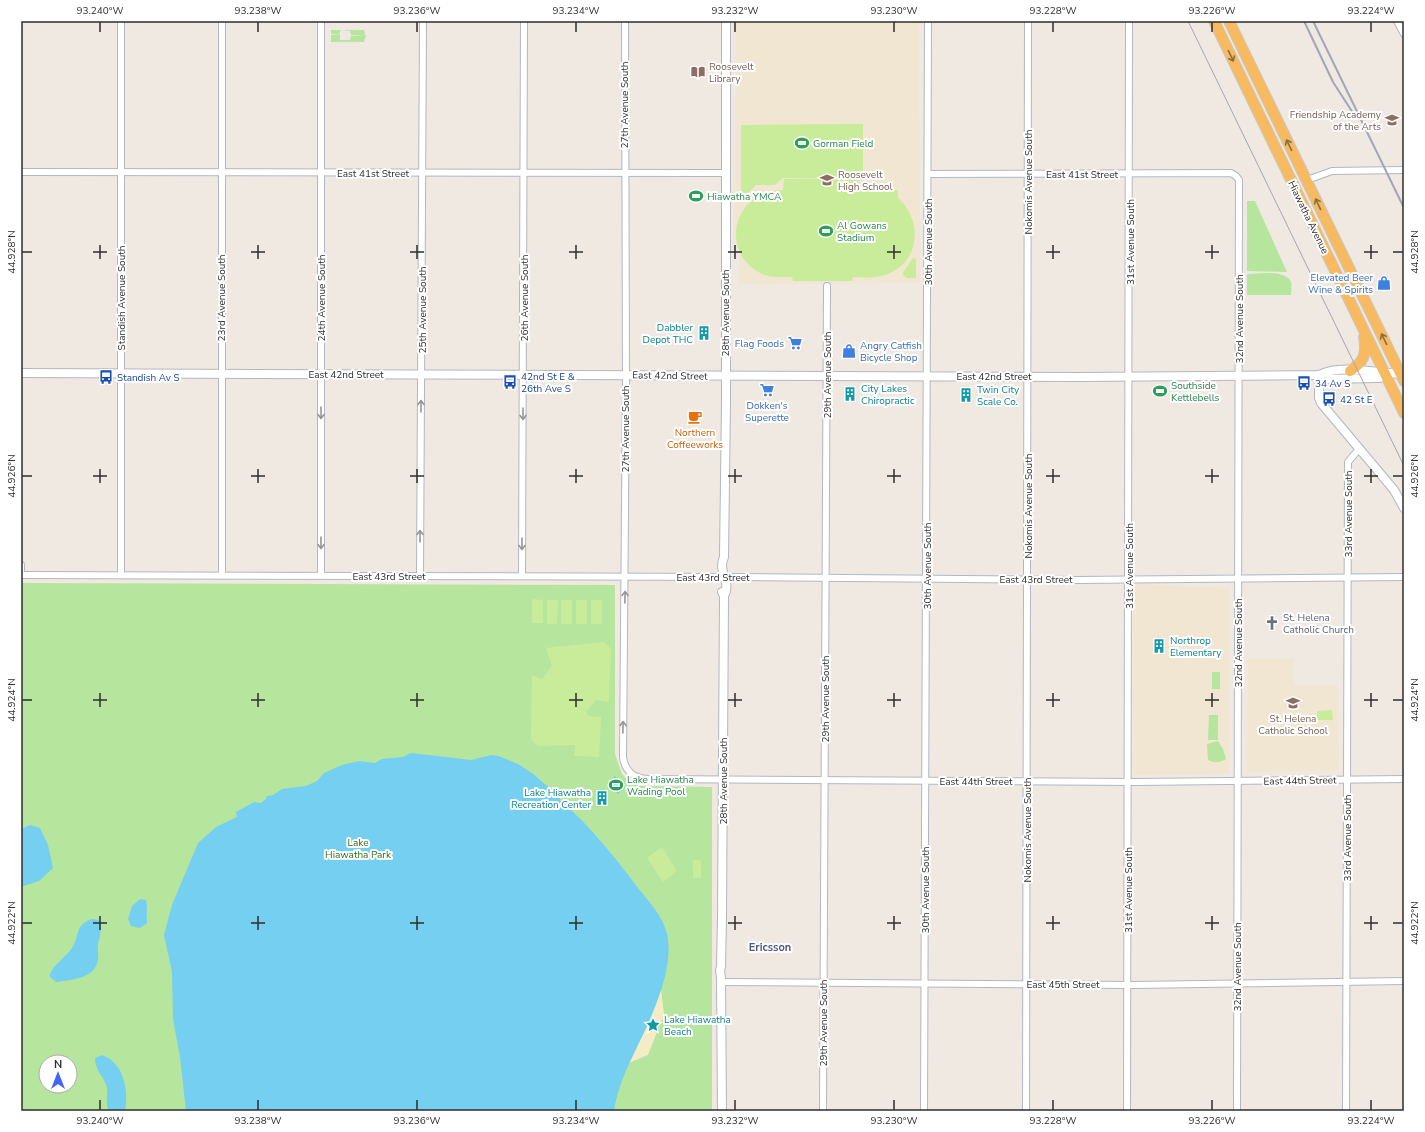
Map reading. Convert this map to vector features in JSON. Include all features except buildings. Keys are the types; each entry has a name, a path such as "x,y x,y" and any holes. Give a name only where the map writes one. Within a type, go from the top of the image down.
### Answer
{"highway":[{"name":"Hiawatha Avenue","path":"1214,21 1404,413"},
{"name":"Hiawatha Avenue","path":"1229,21 1403,376"},
{"path":"1350,371 1360,364 1365,356 1366,350 1361,324"}],"street":[{"name":"Standish Avenue South","path":"121,21 122,574"},
{"name":"23rd Avenue South","path":"222,21 222,574"},
{"name":"24th Avenue South","path":"321,21 321,575"},
{"name":"25th Avenue South","path":"420,575 423,21"},
{"name":"26th Avenue South","path":"522,576 524,21"},
{"name":"27th Avenue South","path":"625,21 625,577 623,757 625,766"},
{"name":"28th Avenue South","path":"722,1111 721,980 724,974 721,967 724,596 721,591 721,584 727,568 724,557 726,21"},
{"name":"30th Avenue South","path":"924,1111 928,376 928,21"},
{"name":"Nokomis Avenue South","path":"1026,1111 1029,376 1028,21"},
{"name":"31st Avenue South","path":"1127,1111 1130,21"},
{"path":"1397,21 1404,34"},
{"path":"1307,180 1332,171 1404,170"},
{"name":"East 41st Street","path":"21,172 725,173"},
{"name":"East 41st Street","path":"928,174 1231,173 1236,176"},
{"name":"32nd Avenue South","path":"1236,176 1239,180 1237,1111"},
{"name":"29th Avenue South","path":"823,1111 827,286"},
{"name":"East 42nd Street","path":"21,373 121,372 725,376 1239,376 1319,375 1327,371 1381,371 1385,374 1403,376"},
{"name":"East 42nd Street","path":"1319,375 1326,379 1380,378 1385,374"},
{"path":"1319,375 1319,398 1321,403 1394,490 1404,508"},
{"name":"33rd Avenue South","path":"1346,1111 1348,462 1359,449"},
{"path":"21,565 21,570"},
{"name":"East 43rd Street","path":"21,575 222,574 927,578 1028,580 1404,577"},
{"name":"East 44th Street","path":"625,766 631,774 639,778 723,780 1238,782 1404,779"},
{"name":"East 45th Street","path":"721,980 1128,985 1404,981"}],"shaded area":[{"name":"Roosevelt High School","path":"736,21 919,21 920,283 739,284 739,253 734,233"},
{"path":"1134,584 1229,588 1229,774 1133,775"},
{"name":"St. Helena Catholic School","path":"1294,658 1294,686 1338,686 1339,770 1247,772 1248,659"}],"green space":[{"path":"331,30 341,30 339,34 331,34"},
{"path":"341,30 364,30 365,33 364,35 351,35 350,31"},
{"path":"340,34 340,40 350,40 351,36 366,35 364,42 331,42 331,35"},
{"name":"Gorman Field","path":"863,124 863,174 860,178 783,178 775,185 756,185 748,193 741,192 741,125"},
{"name":"Al Gowans Stadium","path":"858,178 859,190 898,190 898,198 906,207 911,217 915,238 908,258 900,267 881,276 853,277 852,281 793,281 792,277 773,277 762,274 748,264 740,252 736,238 737,224 743,211 752,200 766,193 783,190 784,179"},
{"path":"1247,201 1255,201 1287,272 1247,271"},
{"path":"913,258 916,259 916,278 907,278 902,274"},
{"path":"1271,273 1283,275 1291,282 1291,295 1247,295 1247,274"},
{"name":"Lake Hiawatha Park","path":"21,583 615,585 615,754 622,774 631,783 639,786 712,787 712,1111 21,1111"},
{"path":"532,599 543,600 543,623 532,623"},
{"path":"547,600 558,600 557,624 547,624"},
{"path":"561,600 572,600 572,624 561,624"},
{"path":"576,600 587,600 587,624 576,624"},
{"path":"591,600 602,600 602,624 591,624"},
{"path":"604,642 611,649 609,702 596,700 586,712 589,716 601,717 599,757 574,756 575,745 538,746 531,740 532,675 542,679 552,666 546,648"},
{"path":"1212,672 1220,672 1220,689 1212,689"},
{"path":"1332,710 1333,720 1317,720 1317,711"},
{"path":"1209,715 1218,715 1218,740 1208,740"},
{"path":"1218,741 1223,749 1226,759 1213,762 1208,760 1207,744"},
{"path":"662,847 677,871 663,882 647,858"},
{"path":"693,860 701,860 701,878 693,878"}],"sand":[{"name":"Lake Hiawatha Beach","path":"661,989 664,1014 648,1055 629,1063 656,1004"}],"water":[{"path":"411,753 471,760 492,755 518,764 532,773 560,797 560,800 602,842 659,915 667,934 669,951 664,979 651,1018 621,1083 614,1111 186,1111 180,1057 173,1019 172,972 164,935 172,905 198,843 216,827 237,817 236,812 254,802 261,803 267,796 273,795 282,789 306,786 317,781 324,773 342,765 359,761 375,763 382,759 403,757"},
{"name":"Lake Hiawatha Wading Pool","path":"615,776 625,787 618,794 608,783"},
{"path":"30,825 40,828 48,845 53,868 39,881 21,887 21,829"},
{"path":"140,899 146,900 147,923 140,928 131,926 128,919 132,906"},
{"path":"92,919 99,920 101,927 96,966 87,975 56,982 50,977 50,974 55,966 72,948 82,924"},
{"path":"102,1055 115,1064 123,1078 126,1095 125,1111 109,1111 107,1105 106,1084 95,1063 95,1058"}],"tram line":[{"path":"1188,21 1404,466"}],"railway":[{"path":"1304,21 1333,82 1353,113"},
{"path":"1313,21 1404,208"}],"place":[{"name":"Roosevelt Library","path":"698,72"},
{"name":"Friendship Academy of the Arts","path":"1392,120"},
{"name":"Gorman Field","path":"802,143"},
{"name":"Roosevelt High School","path":"827,180"},
{"name":"Hiawatha YMCA","path":"696,196"},
{"name":"Al Gowans Stadium","path":"826,231"},
{"name":"Elevated Beer Wine & Spirits","path":"1384,283"},
{"name":"Dabbler Depot THC","path":"704,333"},
{"name":"Flag Foods","path":"795,343"},
{"name":"Angry Catfish Bicycle Shop","path":"849,351"},
{"name":"Standish Av S","path":"106,377"},
{"name":"42nd St E & 26th Ave S","path":"510,382"},
{"name":"34 Av S","path":"1304,383"},
{"name":"Dokken's Superette","path":"767,390"},
{"name":"Southside Kettlebells","path":"1160,391"},
{"name":"City Lakes Chiropractic","path":"850,394"},
{"name":"Twin City Scale Co.","path":"966,395"},
{"name":"42 St E","path":"1329,399"},
{"name":"Northern Coffeeworks","path":"695,417"},
{"name":"St. Helena Catholic Church","path":"1272,623"},
{"name":"Northrop Elementary","path":"1159,646"},
{"name":"St. Helena Catholic School","path":"1293,703"},
{"name":"Lake Hiawatha Wading Pool","path":"616,785"},
{"name":"Lake Hiawatha Recreation Center","path":"602,798"},
{"name":"Lake Hiawatha Beach","path":"653,1025"}],"district":[{"name":"Ericsson","path":"770,947"}]}
